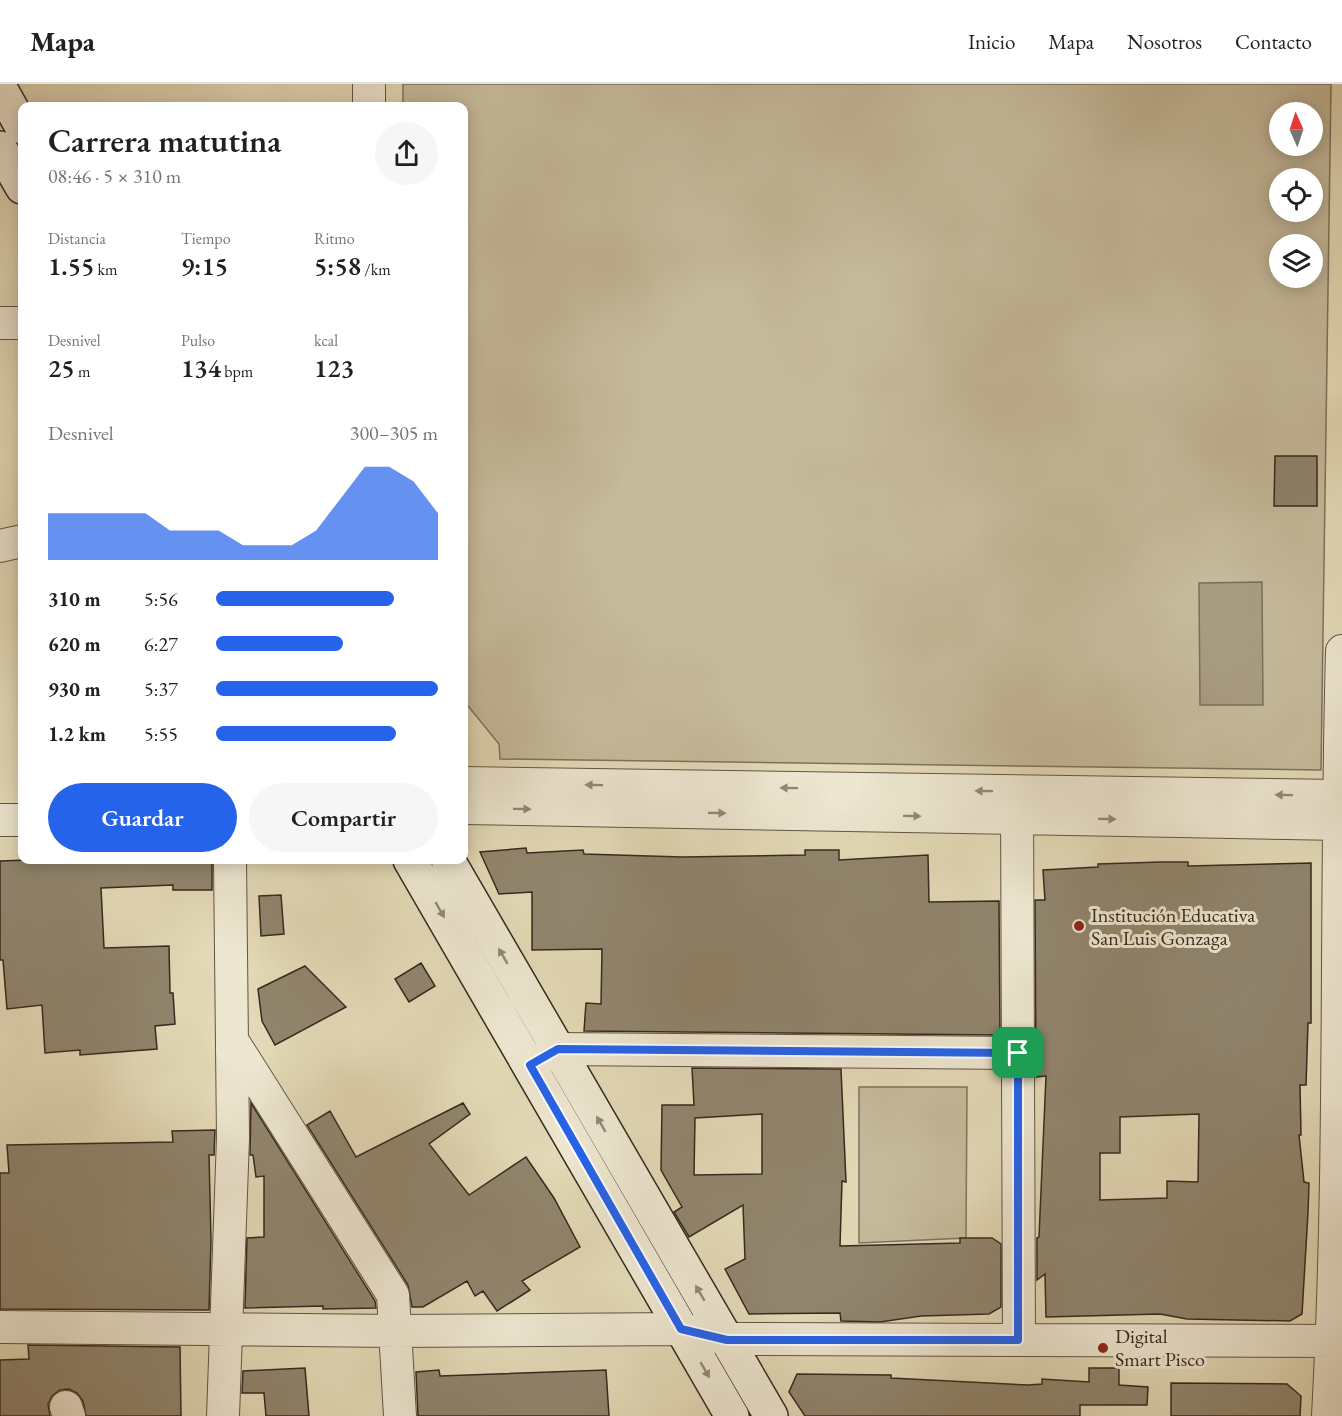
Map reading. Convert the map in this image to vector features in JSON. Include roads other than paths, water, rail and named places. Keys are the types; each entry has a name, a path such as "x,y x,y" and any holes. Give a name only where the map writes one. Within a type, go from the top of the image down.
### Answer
{"street":[{"path":"369,84 369,102"},
{"path":"0,88 18,120"},
{"path":"0,148 18,180"},
{"path":"0,323 18,323"},
{"path":"0,546 18,542"},
{"path":"1328,1416 1337,1341 1342,651"},
{"path":"468,783 1017,805"},
{"path":"468,808 1017,805 1340,810"},
{"path":"1017,805 1018,1340"},
{"path":"0,820 18,820"},
{"path":"224,1416 233,1138 230,864"},
{"path":"412,864 732,1416"},
{"path":"450,864 771,1416"},
{"path":"232,1040 393,1295 400,1416"},
{"path":"530,1065 558,1049 1018,1053"},
{"path":"0,1327 396,1331 681,1329 727,1340 1337,1341"}],"place":[{"name":"Institución Educativa San Luis Gonzaga","path":"1079,926"},
{"name":"Digital Smart Pisco","path":"1103,1348"}]}
